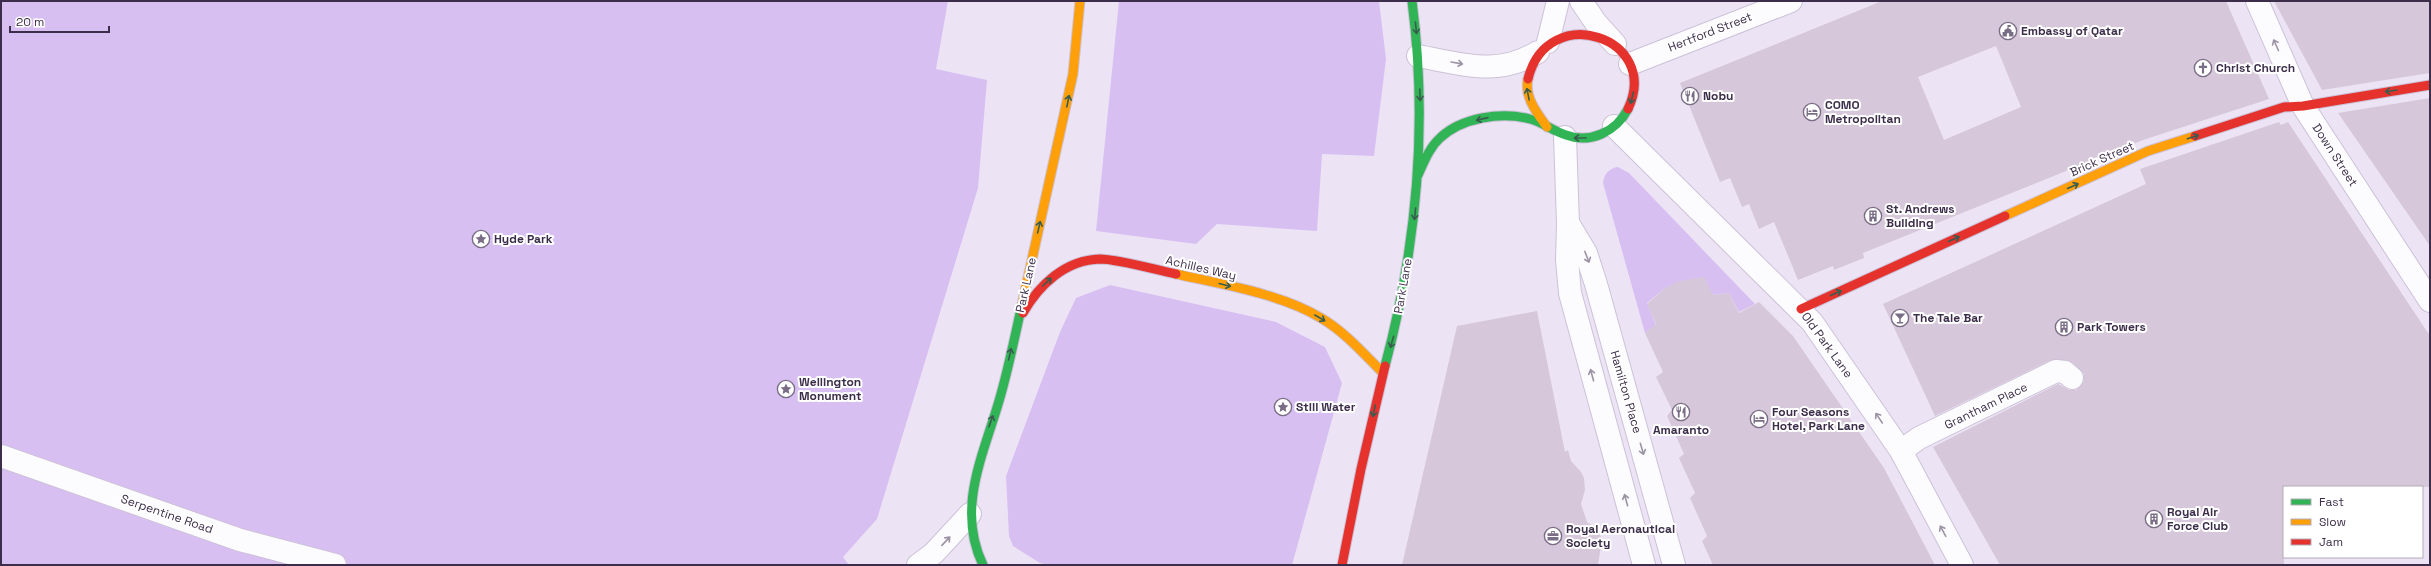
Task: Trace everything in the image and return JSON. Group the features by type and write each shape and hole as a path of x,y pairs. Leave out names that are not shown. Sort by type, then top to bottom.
{"main road":[{"name":"Park Lane","path":"983,565 977,553 970,514 973,485 983,444 1001,392 1067,103 1080,1"},
{"name":"Park Lane","path":"1342,565 1348,528 1383,373 1394,334 1404,284 1418,175 1420,110 1418,56 1412,1"},
{"path":"1418,175 1428,154 1440,137 1469,123 1505,116 1531,119 1556,132 1591,137 1603,134 1614,126 1622,119 1632,98 1634,86 1630,64 1615,44 1603,36 1575,31 1561,35 1543,47 1529,68 1526,86 1530,105 1556,132"},
{"name":"Brick Street","path":"1801,309 2148,151 2284,107 2303,106 2430,85"},
{"name":"Achilles Way","path":"1017,324 1034,294 1060,271 1081,262 1101,259 1177,274 1285,301 1321,318 1332,326 1383,373"},
{"path":"1334,565 1348,528"}],"street":[{"path":"1418,56 1495,67 1511,65 1543,47 1558,1"},
{"path":"1581,1 1596,23 1615,44"},
{"name":"Hertford Street","path":"1630,64 1791,1"},
{"name":"Down Street","path":"2256,1 2303,106 2430,301"},
{"name":"Old Park Lane","path":"1614,126 1801,309 1819,331 1900,451 1962,565"},
{"name":"Hamilton Place","path":"1556,132 1568,222 1567,260 1570,294 1644,565"},
{"name":"Hamilton Place","path":"1568,222 1586,253 1596,284 1674,565"},
{"name":"Grantham Place","path":"1900,451 1920,438 2056,372 2064,372 2072,378"},
{"name":"Serpentine Road","path":"1,456 240,540 335,565"},
{"path":"918,565 934,553 970,514"}],"shaded area":[{"name":"Hyde Park","path":"1,1 948,1 936,69 987,80 978,188 877,519 843,557 849,565 1,565"},
{"path":"1119,1 1379,1 1386,59 1374,156 1322,154 1317,231 1217,224 1196,244 1096,231"},
{"path":"1618,167 1629,173 1755,304 1739,312 1729,293 1713,295 1665,288 1647,303 1656,325 1645,333 1603,183 1604,177 1608,172"},
{"path":"1110,285 1276,322 1325,347 1342,383 1292,565 1049,565 1040,563 1013,546 1009,536 1006,476 1060,332 1076,298"}],"building":[{"path":"1882,1 2226,1 2269,99 2143,140 1863,253 1864,258 1834,270 1833,266 1798,280 1774,222 1759,229 1749,204 1742,207 1730,178 1720,182 1680,83","holes":["1996,46 2021,107 1944,140 1918,77"]},
{"path":"2274,1 2430,1 2430,73 2322,90"},
{"path":"2430,98 2430,246 2338,113"},
{"path":"2279,122 2281,125 2288,122 2430,336 2430,487 2283,486 2284,565 2000,565 1933,447 2058,384 2069,390 2076,390 2084,381 2084,374 2073,363 2067,360 2051,360 1935,416 1883,304 2146,184 2140,169"},
{"name":"Four Seasons Hotel, Park Lane","path":"1704,277 1713,295 1729,293 1739,313 1759,302 1793,336 1884,468 1935,565 1713,565 1702,541 1707,536 1690,498 1695,493 1679,458 1684,454 1667,416 1672,410 1656,377 1663,372 1645,333 1656,324 1647,304 1665,288 1679,281"},
{"path":"1537,311 1565,452 1568,450 1571,461 1581,472 1584,478 1585,490 1581,504 1587,522 1597,529 1602,539 1598,565 1402,565 1457,326"}],"traffic: fast":[{"path":"1385,366 1405,276 1412,230 1416,185 1419,139 1419,93 1417,47 1412,1"},
{"path":"1418,175 1427,155 1436,142 1449,131 1470,121 1494,116 1519,117 1534,120 1566,135 1584,138 1593,137 1609,130 1617,124 1628,109"},
{"path":"983,565 975,544 972,523 972,503 980,462 1002,390 1021,309"}],"traffic: slow":[{"path":"1021,309 1073,74 1080,1"},
{"path":"1528,79 1527,86 1532,104 1547,127"},
{"path":"2005,216 2148,151 2195,136"},
{"path":"1176,274 1270,296 1305,310 1321,318 1338,330 1383,373"}],"traffic: jam":[{"path":"1528,79 1539,55 1556,40 1577,35 1598,37 1616,47 1629,63 1634,84 1628,109"},
{"path":"2195,136 2284,107 2303,106 2430,85"},
{"path":"1801,309 2005,216"},
{"path":"1023,313 1037,293 1054,276 1064,269 1087,260 1108,259 1176,274"},
{"path":"1342,565 1361,469 1385,366"}],"place":[{"name":"Embassy of Qatar","path":"2008,31"},
{"name":"Christ Church","path":"2203,68"},
{"name":"Nobu","path":"1690,96"},
{"name":"COMO Metropolitan","path":"1812,112"},
{"name":"St. Andrews Building","path":"1873,216"},
{"name":"Hyde Park","path":"481,239"},
{"name":"The Tale Bar","path":"1900,318"},
{"name":"Park Towers","path":"2064,327"},
{"name":"Wellington Monument","path":"786,389"},
{"name":"Still Water","path":"1283,407"},
{"name":"Amaranto","path":"1681,412"},
{"name":"Four Seasons Hotel, Park Lane","path":"1759,419"},
{"name":"Royal Air Force Club","path":"2154,519"},
{"name":"Royal Aeronautical Society","path":"1553,536"}]}
